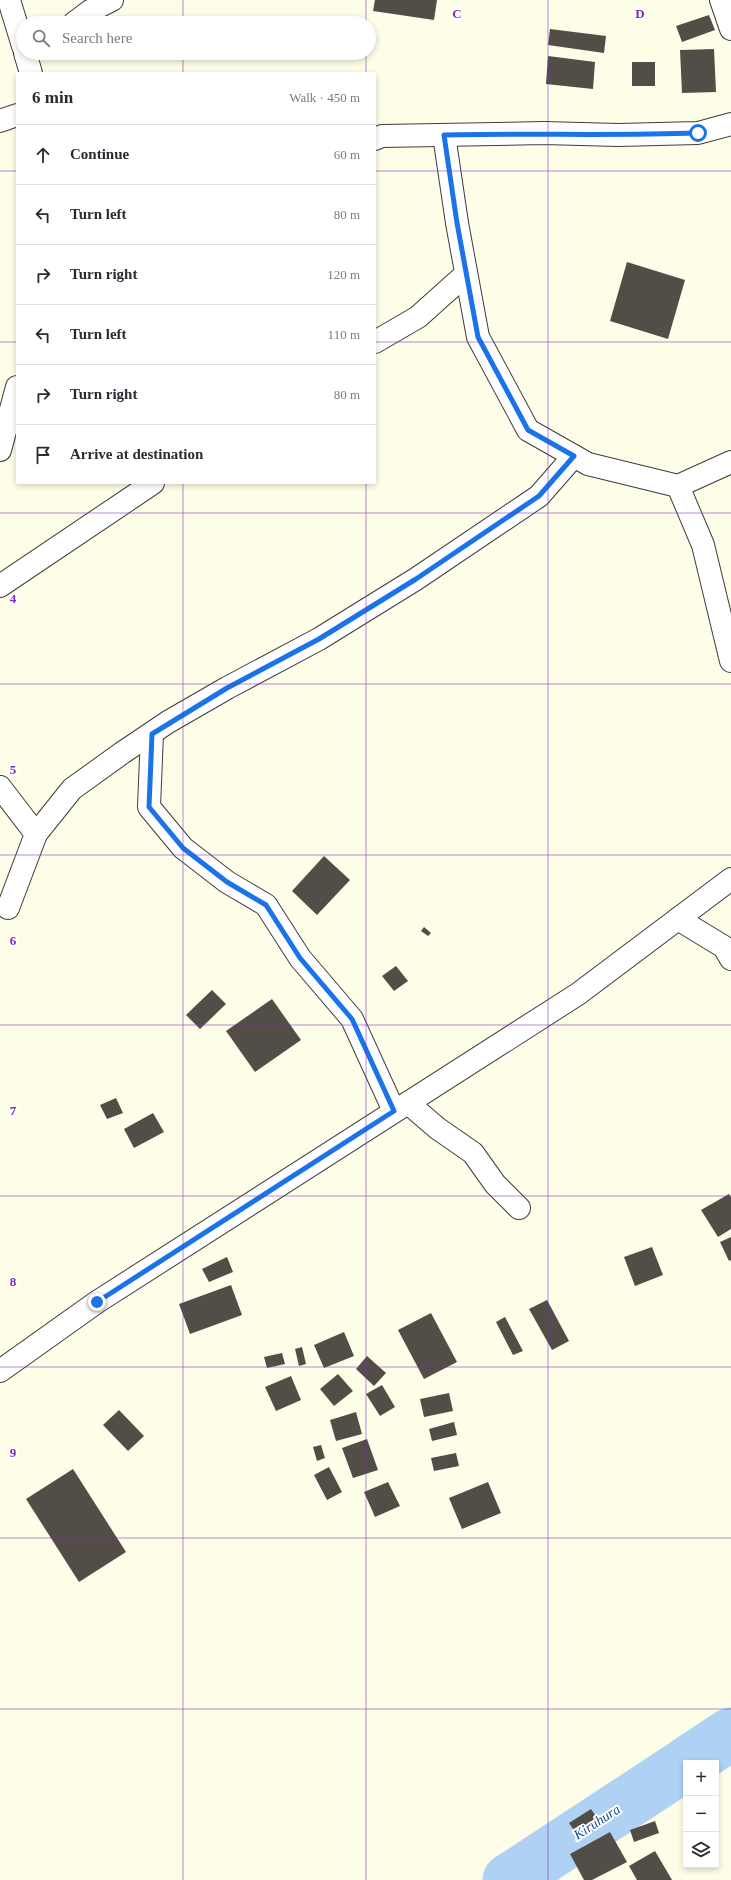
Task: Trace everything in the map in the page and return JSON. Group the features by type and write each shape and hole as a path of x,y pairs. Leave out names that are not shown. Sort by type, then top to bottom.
{"street":[{"path":"9,0 16,22"},
{"path":"86,16 112,0"},
{"path":"721,0 731,29"},
{"path":"0,121 16,115"},
{"path":"376,138 382,136 544,133 618,135 691,133 731,124"},
{"path":"444,135 457,223 478,337 528,430 588,464 678,486 731,462"},
{"path":"376,341 418,318 466,274"},
{"path":"0,450 16,391"},
{"path":"8,908 36,834 72,789 152,734 227,688 319,639 416,579 539,496 574,456"},
{"path":"0,586 152,484"},
{"path":"678,486 703,546 731,661"},
{"path":"152,734 149,807 183,848 227,882 266,905 300,958 352,1019 401,1107 437,1128 474,1153 495,1184 519,1208"},
{"path":"0,787 36,834"},
{"path":"0,1371 97,1302 578,994 731,879"},
{"path":"678,920 724,947 731,959"}],"building":[{"path":"375,0 437,0 434,20 373,11"},
{"path":"709,15 715,30 682,42 676,26"},
{"path":"550,29 606,36 604,53 548,45"},
{"path":"714,49 716,92 682,93 680,50"},
{"path":"548,56 595,62 593,89 546,84"},
{"path":"632,62 655,62 655,86 632,86"},
{"path":"627,262 685,280 668,339 610,321"},
{"path":"324,856 350,880 317,915 292,891"},
{"path":"424,927 431,933 428,936 421,931"},
{"path":"396,966 408,981 394,991 382,976"},
{"path":"212,990 226,1004 200,1029 186,1015"},
{"path":"272,999 301,1040 255,1072 226,1031"},
{"path":"116,1098 123,1113 107,1119 100,1105"},
{"path":"153,1113 164,1132 134,1148 124,1129"},
{"path":"729,1194 731,1197 731,1229 718,1237 701,1210"},
{"path":"731,1237 731,1260 729,1261 720,1242"},
{"path":"652,1247 663,1275 635,1286 624,1257"},
{"path":"227,1257 233,1272 209,1282 202,1269"},
{"path":"231,1285 242,1315 190,1334 179,1304"},
{"path":"547,1300 569,1341 552,1350 529,1309"},
{"path":"431,1313 457,1362 424,1379 398,1330"},
{"path":"505,1317 523,1351 513,1355 496,1322"},
{"path":"344,1332 354,1356 324,1368 314,1345"},
{"path":"302,1347 306,1364 299,1366 295,1349"},
{"path":"282,1353 285,1364 267,1368 264,1357"},
{"path":"367,1356 386,1373 374,1386 356,1369"},
{"path":"338,1374 353,1391 334,1406 320,1389"},
{"path":"291,1376 301,1400 276,1411 265,1387"},
{"path":"382,1385 395,1407 380,1416 366,1394"},
{"path":"449,1393 453,1411 424,1417 420,1399"},
{"path":"119,1410 144,1436 128,1451 103,1425"},
{"path":"356,1412 362,1434 336,1441 330,1420"},
{"path":"454,1422 457,1435 432,1441 429,1429"},
{"path":"367,1439 378,1470 353,1478 342,1448"},
{"path":"321,1445 325,1458 317,1461 313,1447"},
{"path":"456,1453 459,1466 434,1471 431,1458"},
{"path":"329,1467 342,1492 327,1500 314,1475"},
{"path":"73,1469 126,1552 79,1582 26,1499"},
{"path":"388,1482 400,1506 375,1517 364,1492"},
{"path":"488,1482 501,1513 462,1529 449,1498"},
{"path":"591,1809 602,1825 580,1839 569,1823"},
{"path":"655,1821 659,1833 634,1842 630,1830"},
{"path":"610,1832 627,1862 592,1880 584,1880 570,1854"},
{"path":"655,1851 672,1880 637,1880 629,1866"}],"waterway":[{"name":"Kiruhura","path":"692,1760 731,1734"},
{"name":"Kiruhura","path":"509,1880 683,1766"}],"route":[{"path":"97,1302 394,1111 352,1019 300,958 266,905 227,882 183,848 149,807 152,734 168,722 227,688 319,639 416,579 539,496 574,456 528,430 478,337 457,223 444,135 544,133 618,135 698,133"}]}
